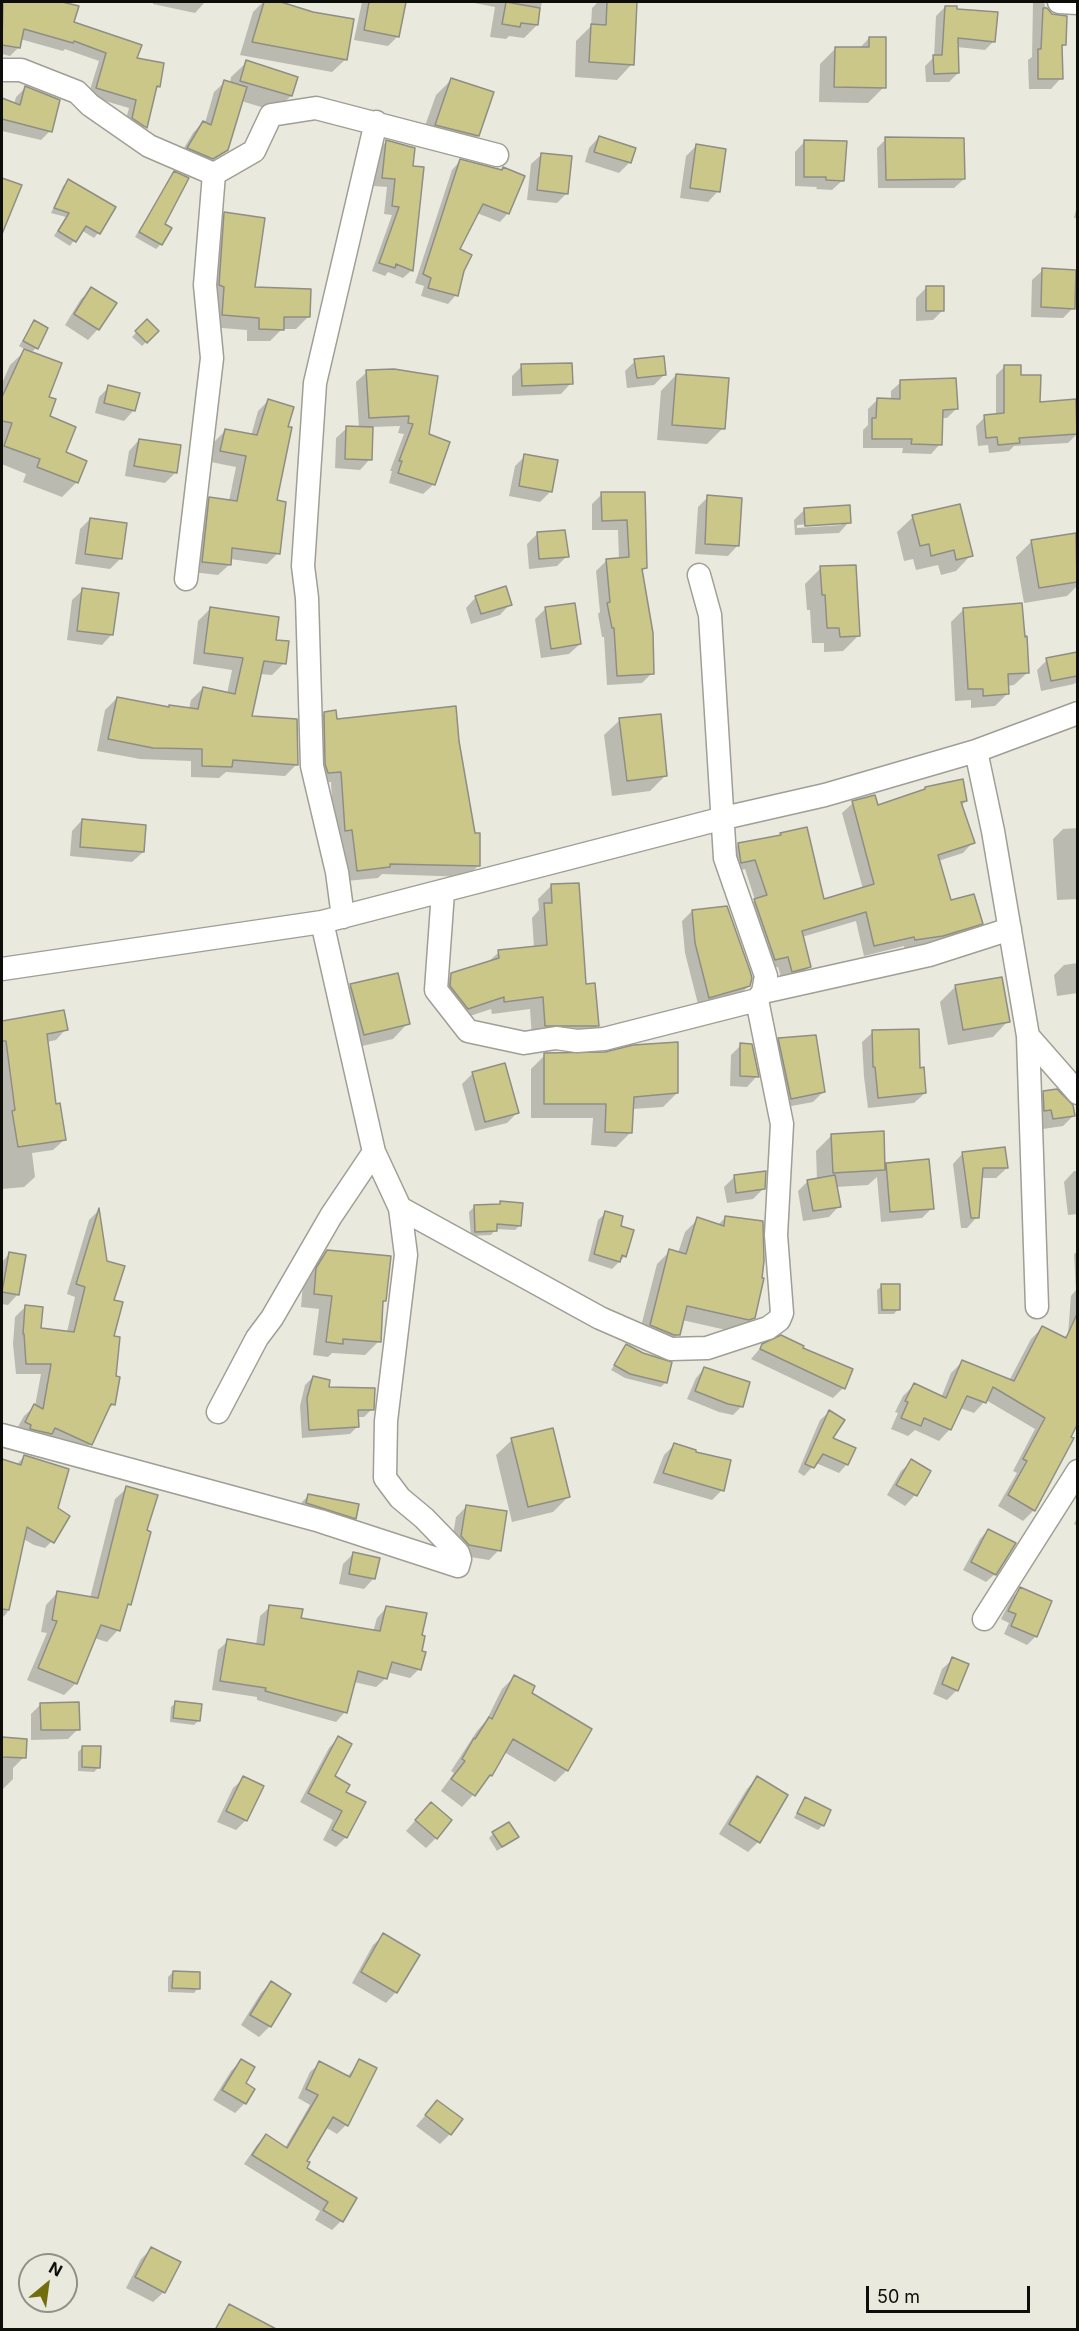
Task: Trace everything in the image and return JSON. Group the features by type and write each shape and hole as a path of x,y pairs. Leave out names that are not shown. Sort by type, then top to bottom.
{"street":[{"path":"1059,2 1077,3"},
{"path":"2,70 21,70 77,92 90,105 149,146 213,174"},
{"path":"213,174 254,151 271,115 316,108 497,155"},
{"path":"2,1435 320,1521 458,1566 460,1559 458,1553 424,1518 400,1498 385,1478 386,1420 406,1255 400,1208 374,1152 333,920 337,872 312,766 307,598 303,566 315,383 376,122"},
{"path":"186,579 212,358 205,285 213,174"},
{"path":"400,1208 600,1318 671,1349 707,1348 768,1328 779,1320 782,1313 776,1235 782,1124 760,996 766,976 725,858 710,615 699,575"},
{"path":"2,969 333,920 724,818 825,795 976,751 1077,713"},
{"path":"976,751 1028,1036 1036,1307"},
{"path":"442,892 436,990 468,1031 525,1043 556,1038 577,1041 604,1039 760,996 929,955 1010,929"},
{"path":"1028,1036 1077,1093"},
{"path":"219,1412 257,1338 272,1318 331,1216 374,1152"},
{"path":"984,1619 1077,1471"}],"building":[{"path":"3,2 62,2 79,6 74,22 142,45 137,58 164,63 160,87 157,86 147,128 132,118 136,100 96,88 106,53 74,41 73,43 24,29 20,48 2,45"},
{"path":"264,2 281,2 313,12 354,19 347,60 252,42"},
{"path":"369,2 406,2 399,37 364,30"},
{"path":"506,2 540,8 538,25 521,23 520,27 502,24"},
{"path":"607,2 637,2 634,65 589,62 591,24 606,25"},
{"path":"945,6 998,12 995,42 958,38 959,73 934,74 933,55 942,55"},
{"path":"1043,8 1047,8 1052,14 1067,16 1066,45 1062,45 1063,79 1038,79 1038,49 1041,49"},
{"path":"869,37 886,37 886,88 834,87 835,47 869,47"},
{"path":"246,60 298,77 292,96 240,81"},
{"path":"451,78 494,92 479,136 435,125"},
{"path":"224,80 247,87 228,150 213,159 187,148 203,121 211,125"},
{"path":"25,86 60,100 52,132 2,119 2,98 20,105"},
{"path":"599,136 636,148 631,163 594,152"},
{"path":"885,137 964,138 965,179 886,180"},
{"path":"386,140 415,148 413,166 424,167 413,271 396,264 395,268 379,263 399,207 392,206 395,179 382,178"},
{"path":"804,140 847,141 844,181 826,180 826,177 804,177"},
{"path":"696,144 726,149 720,192 690,188"},
{"path":"541,153 572,156 568,194 537,190"},
{"path":"460,159 502,170 503,167 525,176 509,214 483,204 460,249 472,255 464,271 458,296 428,288 431,278 423,274"},
{"path":"174,171 189,178 165,224 172,228 162,245 139,232"},
{"path":"2,178 22,185 2,234"},
{"path":"68,179 116,207 100,234 86,226 76,242 58,231 69,213 54,208"},
{"path":"224,212 265,218 255,287 311,289 310,317 284,317 284,330 259,329 259,318 222,315 224,287 219,285"},
{"path":"1042,268 1076,270 1075,309 1041,307"},
{"path":"926,286 944,286 944,311 926,311"},
{"path":"91,287 117,303 99,330 74,314"},
{"path":"147,319 159,331 147,343 135,331"},
{"path":"34,320 48,328 38,349 23,341"},
{"path":"24,349 62,363 49,397 56,399 50,416 76,427 66,452 87,461 78,483 37,467 40,459 4,446 12,423 2,421 2,397"},
{"path":"664,356 666,375 637,378 634,359"},
{"path":"572,363 573,384 522,386 521,364"},
{"path":"1004,365 1021,365 1021,375 1041,375 1040,402 1076,399 1077,434 1019,438 1020,443 998,445 997,437 986,438 984,415 1004,413"},
{"path":"394,369 438,376 429,434 450,442 435,485 398,473 402,461 399,461 413,424 408,423 409,416 369,418 366,370"},
{"path":"676,374 729,378 725,429 672,425"},
{"path":"956,378 958,409 943,410 942,445 911,444 912,439 872,439 872,418 876,418 877,398 900,399 900,380"},
{"path":"108,385 140,393 135,411 104,403"},
{"path":"268,399 294,407 288,427 292,427 277,500 286,502 280,554 232,548 231,565 202,562 209,497 237,501 246,456 220,451 225,429 257,435"},
{"path":"346,426 373,427 372,460 345,459"},
{"path":"139,439 181,445 177,473 134,466"},
{"path":"524,454 558,460 552,492 519,486"},
{"path":"601,492 645,492 647,568 642,569 653,633 654,674 617,676 614,628 612,628 607,603 610,602 606,559 629,557 627,520 602,521"},
{"path":"707,495 742,498 739,546 705,544"},
{"path":"960,504 973,556 956,560 954,550 931,556 929,544 920,546 912,515"},
{"path":"850,505 851,523 805,526 804,508"},
{"path":"90,518 127,523 122,559 85,554"},
{"path":"565,530 569,557 539,559 537,532"},
{"path":"1076,533 1077,582 1039,588 1031,540"},
{"path":"856,565 860,636 840,637 839,628 827,628 820,566"},
{"path":"506,586 512,605 481,614 475,596"},
{"path":"82,588 119,593 113,635 77,631"},
{"path":"575,603 581,644 551,649 545,607"},
{"path":"1022,603 1029,673 1008,674 1009,694 983,696 983,689 968,689 963,608"},
{"path":"210,607 279,617 276,640 289,641 286,664 264,661 252,716 297,719 298,765 233,760 232,767 202,766 202,749 153,748 108,739 117,697 169,707 169,705 198,709 203,687 235,694 243,658 204,653"},
{"path":"1077,652 1077,676 1051,681 1046,658"},
{"path":"456,706 459,741 475,833 480,833 480,866 390,864 390,867 357,871 352,830 345,831 341,772 328,773 325,764 324,712 336,710 337,719"},
{"path":"661,714 667,776 627,781 619,718"},
{"path":"963,779 967,801 961,802 975,843 938,855 951,900 974,894 983,924 943,936 915,940 914,937 874,946 866,912 802,931 811,967 792,972 788,957 775,960 754,899 767,895 755,860 741,863 738,843 781,835 780,833 807,827 824,899 874,884 852,801 875,795 878,805 925,789 925,787"},
{"path":"82,819 146,825 144,852 80,847"},
{"path":"579,883 586,984 595,983 599,1026 545,1026 543,997 504,1002 504,997 468,1009 450,986 451,973 499,958 498,950 547,945 544,903 552,903 551,884"},
{"path":"727,906 752,978 750,986 709,998 695,943 692,910"},
{"path":"398,973 410,1024 364,1035 350,984"},
{"path":"1002,977 1010,1022 963,1030 955,985"},
{"path":"64,1010 68,1030 47,1034 56,1104 60,1103 66,1140 18,1147 12,1111 15,1110 6,1041 2,1041 2,1021"},
{"path":"919,1029 920,1068 924,1067 926,1093 878,1098 875,1067 873,1067 872,1030"},
{"path":"816,1035 825,1092 791,1099 778,1038"},
{"path":"678,1042 678,1093 634,1097 632,1133 605,1132 606,1104 544,1104 544,1053 605,1052 633,1045"},
{"path":"740,1043 752,1044 759,1077 740,1076"},
{"path":"505,1063 519,1113 485,1122 472,1072"},
{"path":"1057,1089 1073,1105 1075,1116 1053,1119 1051,1110 1044,1111 1043,1091"},
{"path":"884,1131 885,1170 833,1173 831,1134"},
{"path":"1005,1147 1008,1168 983,1168 979,1218 971,1218 962,1152"},
{"path":"929,1159 934,1209 890,1212 886,1163"},
{"path":"766,1171 765,1189 736,1193 734,1175"},
{"path":"835,1175 841,1207 813,1211 807,1180"},
{"path":"500,1201 523,1203 521,1226 497,1224 497,1231 475,1232 474,1205 500,1204"},
{"path":"99,1208 107,1261 125,1266 114,1300 123,1302 114,1336 120,1337 116,1376 120,1377 115,1405 111,1404 92,1445 55,1428 52,1434 30,1429 31,1425 25,1422 34,1404 43,1409 51,1364 26,1364 23,1334 25,1305 43,1307 41,1328 74,1332 85,1287 76,1284"},
{"path":"605,1211 623,1216 621,1226 634,1230 626,1257 622,1255 620,1262 594,1254"},
{"path":"725,1216 763,1221 762,1278 764,1278 755,1318 749,1320 687,1306 680,1335 674,1335 650,1325 669,1249 686,1254 697,1217 724,1226"},
{"path":"327,1250 391,1256 386,1301 383,1301 381,1342 343,1339 343,1344 326,1342 332,1296 314,1294 316,1268"},
{"path":"9,1252 26,1255 19,1295 2,1292"},
{"path":"881,1284 900,1284 900,1310 882,1310"},
{"path":"1077,1314 1077,1425 1071,1437 1074,1438 1035,1511 1008,1495 1027,1461 1023,1459 1045,1418 993,1387 986,1403 967,1396 951,1430 924,1418 921,1426 901,1418 908,1402 905,1401 914,1383 946,1398 962,1360 1014,1381 1042,1326 1066,1338"},
{"path":"781,1335 804,1346 803,1348 853,1369 845,1389 760,1349 762,1344"},
{"path":"626,1344 643,1353 672,1362 667,1383 630,1374 614,1365"},
{"path":"704,1367 750,1382 743,1407 728,1404 695,1391"},
{"path":"313,1376 330,1380 329,1387 375,1388 374,1410 358,1410 359,1427 309,1430 307,1398"},
{"path":"829,1410 845,1420 833,1438 856,1448 848,1465 823,1454 814,1468 805,1464"},
{"path":"553,1428 570,1497 528,1507 511,1438"},
{"path":"674,1443 696,1450 696,1452 731,1460 724,1491 663,1473"},
{"path":"24,1455 69,1469 58,1508 70,1516 54,1543 27,1527 9,1610 2,1609 2,1459 21,1465"},
{"path":"911,1459 931,1471 917,1496 896,1485"},
{"path":"126,1486 158,1495 147,1530 151,1532 131,1605 128,1604 120,1631 101,1625 77,1684 38,1668 57,1621 52,1620 57,1591 98,1598"},
{"path":"308,1494 359,1504 356,1519 306,1503"},
{"path":"466,1505 507,1511 501,1551 469,1545 461,1536"},
{"path":"988,1529 1016,1543 996,1575 971,1562"},
{"path":"353,1552 380,1558 375,1579 349,1574"},
{"path":"1020,1587 1052,1601 1037,1637 1011,1626 1016,1614 1008,1611"},
{"path":"269,1605 303,1609 301,1618 380,1631 386,1606 427,1613 422,1635 425,1636 422,1651 426,1652 421,1670 392,1662 387,1679 358,1671 347,1713 265,1691 266,1688 220,1681 227,1639 264,1645"},
{"path":"952,1657 969,1664 958,1691 942,1684"},
{"path":"514,1675 535,1686 532,1693 592,1729 568,1771 513,1739 492,1776 490,1775 475,1796 451,1779 465,1761 462,1759 474,1738 489,1717 492,1719"},
{"path":"175,1701 202,1704 200,1721 173,1718"},
{"path":"79,1702 80,1730 41,1730 40,1703"},
{"path":"338,1736 352,1744 335,1776 350,1785 346,1792 366,1802 347,1838 332,1830 342,1811 308,1793"},
{"path":"2,1737 27,1739 26,1758 2,1757"},
{"path":"82,1746 101,1746 100,1768 82,1767"},
{"path":"243,1776 264,1786 247,1821 226,1811"},
{"path":"757,1776 788,1795 760,1843 729,1824"},
{"path":"805,1797 831,1810 824,1826 797,1813"},
{"path":"431,1802 452,1820 437,1839 415,1820"},
{"path":"509,1822 519,1837 502,1847 492,1832"},
{"path":"383,1933 420,1955 397,1993 361,1972"},
{"path":"173,1971 200,1972 200,1989 172,1988"},
{"path":"271,1981 291,1994 271,2027 250,2015"},
{"path":"241,2059 255,2067 246,2083 255,2089 246,2104 222,2090"},
{"path":"359,2059 377,2068 348,2126 333,2117 307,2161 310,2162 307,2168 357,2198 343,2222 323,2210 328,2202 252,2155 266,2134 287,2148 318,2095 306,2089 319,2061 350,2077"},
{"path":"437,2100 463,2119 451,2135 425,2115"},
{"path":"151,2247 181,2262 165,2293 135,2277"},
{"path":"229,2304 278,2330 215,2330"}]}
